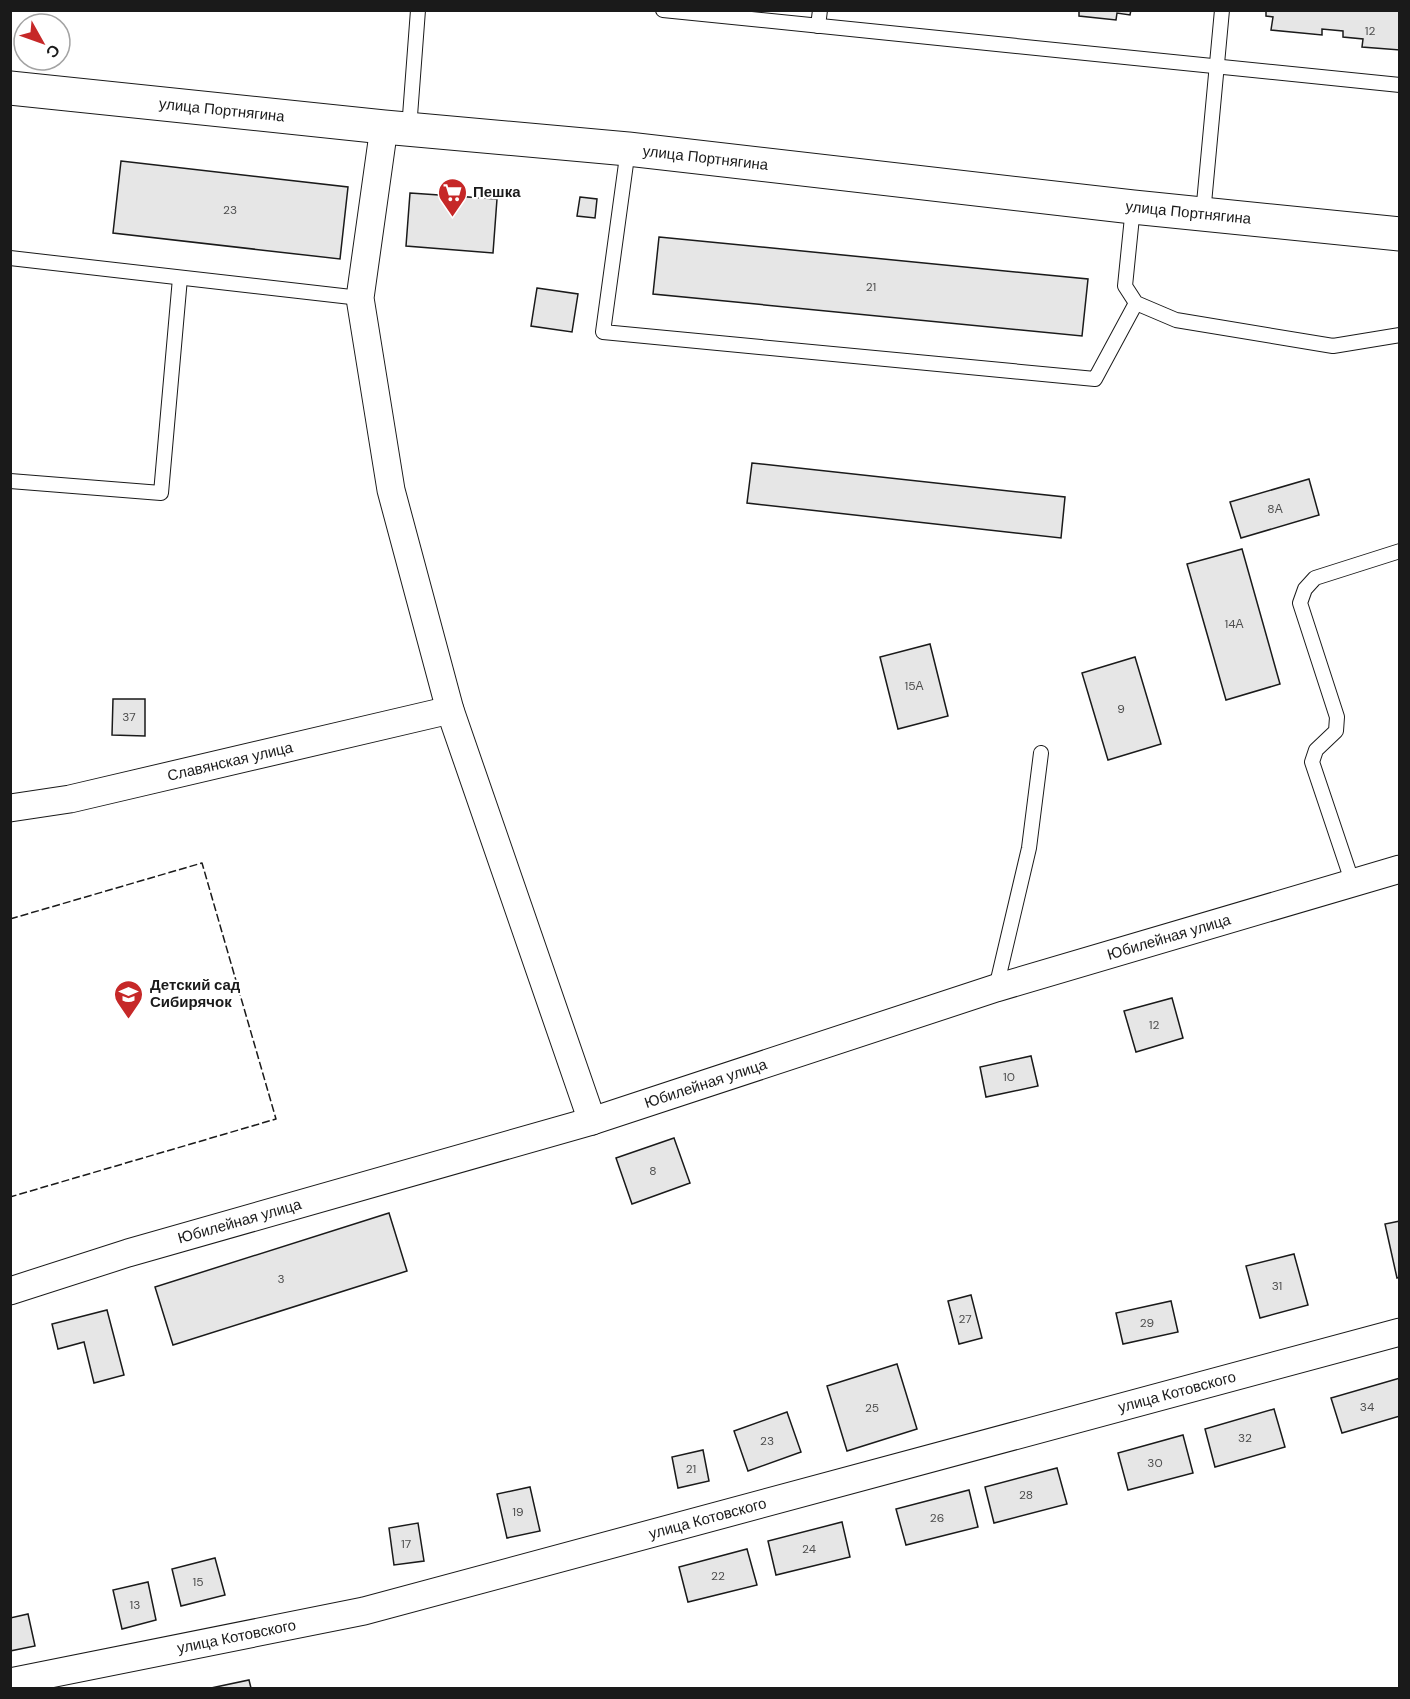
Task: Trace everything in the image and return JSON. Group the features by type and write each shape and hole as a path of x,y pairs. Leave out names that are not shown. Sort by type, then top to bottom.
{"main road":[{"name":"улица Портнягина","path":"10,88 628,149 1133,207 1400,234"}],"street":[{"path":"397,128 360,297 391,490 450,710 592,1121"},
{"name":"Славянская улица","path":"10,808 82,796 450,710"},
{"name":"Юбилейная улица","path":"10,1291 139,1250 592,1121 996,988 1400,869"},
{"name":"улица Котовского","path":"10,1682 364,1611 1400,1332"}],"lane":[{"path":"397,128 418,10"},
{"path":"663,10 1400,85"},
{"path":"818,26 820,10"},
{"path":"1203,214 1222,10"},
{"path":"628,149 603,332 1095,379 1136,303"},
{"path":"1133,207 1125,286 1136,303 1176,320 1333,346 1400,335"},
{"path":"10,258 360,297"},
{"path":"10,481 161,493 180,278"},
{"path":"1353,884 1312,762 1316,750 1336,731 1337,717 1299,603 1305,589 1315,578 1400,551"},
{"path":"996,988 1029,848 1041,753"}],"building":[{"path":"1079,10 1131,10 1130,15 1117,13 1116,20 1079,16"},
{"path":"1266,10 1400,10 1400,50 1362,47 1363,39 1343,37 1343,31 1322,29 1322,35 1271,30 1273,17 1266,16"},
{"path":"121,161 348,187 340,259 113,233"},
{"name":"Пешка","path":"410,193 497,199 493,253 406,246"},
{"path":"580,197 597,199 595,218 577,216"},
{"path":"659,237 1088,279 1082,336 653,294"},
{"path":"537,288 578,294 572,332 531,326"},
{"path":"752,463 1065,497 1061,538 747,503"},
{"path":"1309,479 1319,515 1241,538 1230,502"},
{"path":"1242,549 1280,684 1226,700 1187,564"},
{"path":"930,644 948,716 898,729 880,657"},
{"path":"1135,657 1161,744 1108,760 1082,673"},
{"path":"113,699 145,699 145,736 112,735"},
{"path":"1172,998 1183,1038 1136,1052 1124,1011"},
{"path":"1031,1056 1038,1086 986,1097 980,1067"},
{"path":"674,1138 690,1183 632,1204 616,1158"},
{"path":"389,1213 407,1271 173,1345 155,1287"},
{"path":"1400,1221 1400,1277 1397,1278 1385,1224"},
{"path":"1294,1254 1308,1305 1260,1318 1246,1266"},
{"path":"971,1295 982,1338 959,1344 948,1301"},
{"path":"1171,1301 1178,1332 1123,1344 1116,1313"},
{"path":"107,1310 124,1375 94,1383 84,1342 58,1349 52,1324"},
{"path":"897,1364 917,1429 847,1451 827,1386"},
{"path":"1400,1378 1400,1416 1342,1433 1331,1398"},
{"path":"1274,1409 1285,1447 1215,1467 1205,1429"},
{"path":"787,1412 801,1452 748,1471 734,1431"},
{"path":"1183,1435 1193,1473 1128,1490 1118,1453"},
{"path":"703,1450 709,1481 678,1488 672,1457"},
{"path":"1057,1468 1067,1504 994,1523 985,1487"},
{"path":"530,1487 540,1531 507,1538 497,1494"},
{"path":"969,1490 978,1527 906,1545 896,1509"},
{"path":"842,1522 850,1557 776,1575 768,1541"},
{"path":"418,1523 424,1561 394,1565 389,1528"},
{"path":"747,1549 757,1585 688,1602 679,1567"},
{"path":"215,1558 225,1595 181,1606 172,1569"},
{"path":"148,1582 156,1620 122,1629 113,1590"},
{"path":"28,1614 35,1646 10,1651 10,1618"},
{"path":"249,1680 251,1688 211,1688"}],"fence":[{"path":"10,919 202,863 276,1119 10,1197"}],"place":[{"name":"Пешка","path":"452,218"},
{"name":"Детский сад Сибирячок","path":"129,1020"}]}
